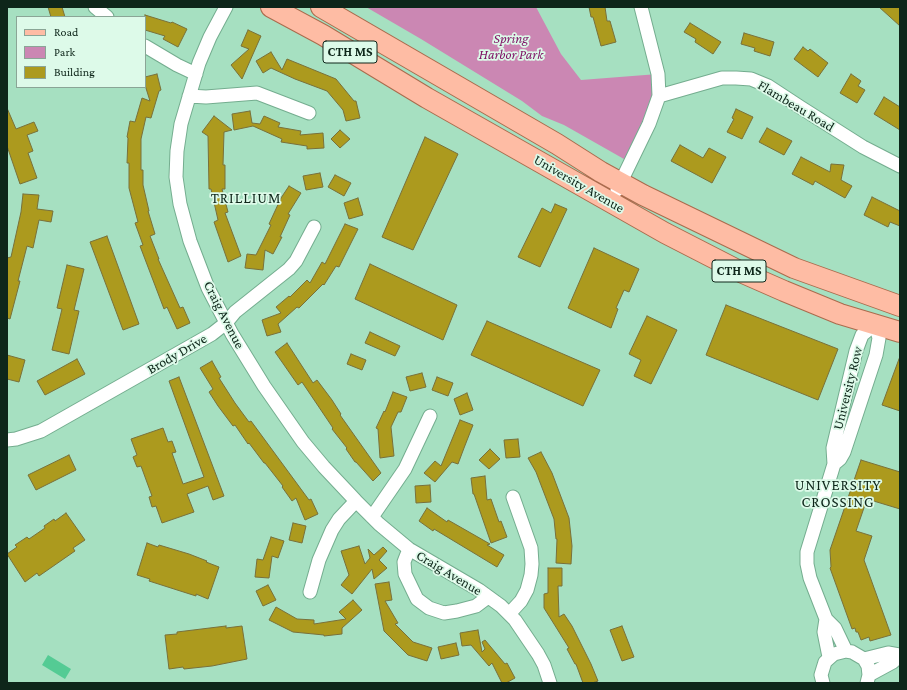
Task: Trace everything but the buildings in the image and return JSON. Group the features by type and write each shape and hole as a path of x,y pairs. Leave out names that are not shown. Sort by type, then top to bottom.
{"main road":[{"name":"University Avenue","path":"271,7 323,35 427,98 665,234 743,273 784,291 840,314 900,332"},
{"name":"University Avenue","path":"321,7 620,183 668,208 794,268 900,306"},
{"path":"487,132 494,128 503,129 545,146 576,156"},
{"path":"665,234 677,235 700,242 720,254 732,254 740,248 742,244"},
{"path":"794,268 869,313 875,324 886,318 895,316 900,317"}],"street":[{"path":"95,7 106,16"},
{"name":"Craig Avenue","path":"226,7 210,37 196,74 181,124 177,151 176,177 180,204 190,241 208,288 226,323 264,386 303,442 324,467 372,517 409,549 462,580 501,606 515,620 538,654 544,665 550,683"},
{"path":"609,202 649,124 659,96 658,74 640,7"},
{"path":"146,47 177,65 196,74"},
{"name":"Flambeau Road","path":"659,96 722,78 751,79 768,86 862,147 900,166"},
{"path":"189,96 206,97 256,93 309,113"},
{"name":"Brody Drive","path":"7,440 16,439 40,431 212,334 226,323 235,312 289,269 296,261 314,226"},
{"name":"University Row","path":"834,464 844,452 875,358 879,340 875,324 862,335 856,351 833,448 834,464 807,552 807,564 810,578 826,619 835,628 846,651"},
{"path":"372,517 405,469 430,416"},
{"path":"509,614 521,601 527,590 532,564 531,548 513,497"},
{"path":"310,592 320,560 332,530 339,519 356,501"},
{"name":"Craig Avenue","path":"409,549 404,562 405,574 417,599 429,608 444,613 457,611 476,606 488,597"},
{"name":"University Row","path":"826,619 824,632 829,657"},
{"path":"823,683 822,668 829,657 840,651 852,652 864,659 868,666 868,679"},
{"path":"864,659 888,653 900,655"},
{"path":"868,679 893,662 900,655"}],"green space":[{"name":"Spring Harbor Park","path":"366,7 536,7 561,54 581,80 658,74 659,96 631,163 564,125 542,116 522,101"}],"shaded area":[{"path":"48,655 71,669 65,679 42,665"}],"district":[{"name":"TRILLIUM","path":"246,198"},
{"name":"UNIVERSITY CROSSING","path":"838,494"}]}
